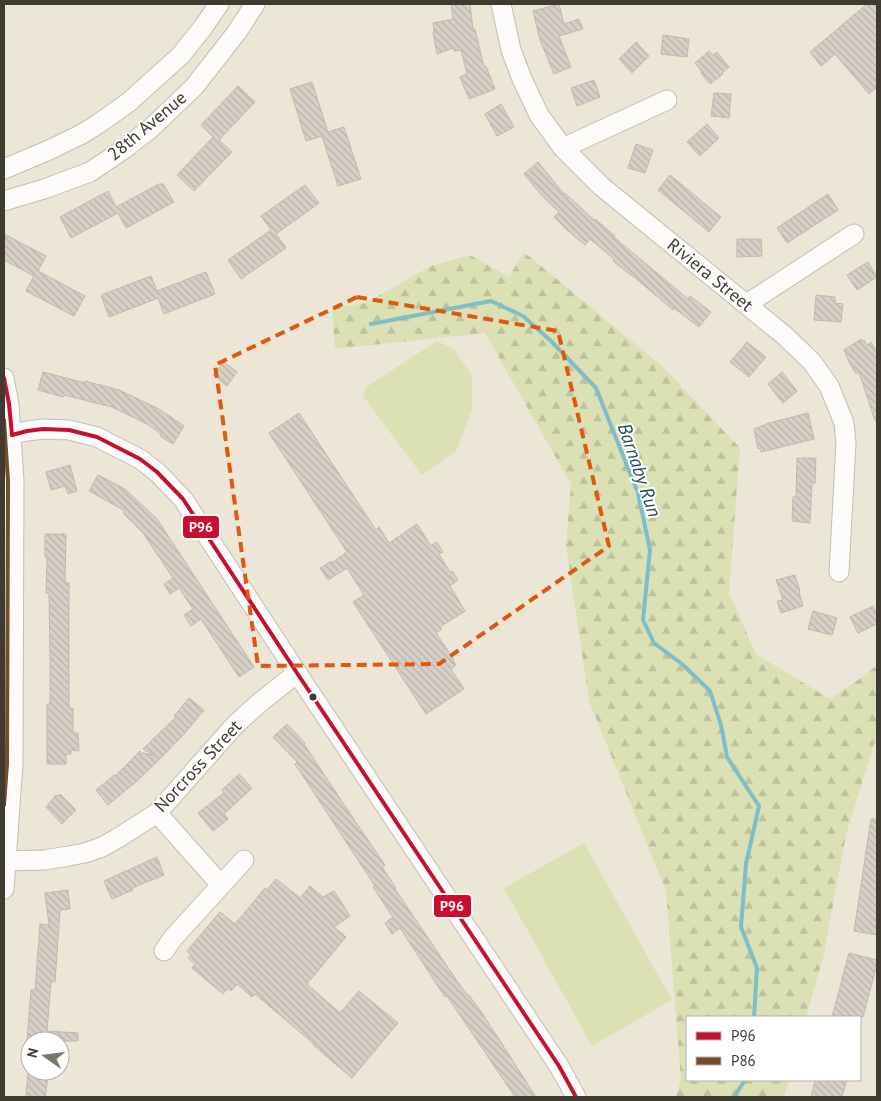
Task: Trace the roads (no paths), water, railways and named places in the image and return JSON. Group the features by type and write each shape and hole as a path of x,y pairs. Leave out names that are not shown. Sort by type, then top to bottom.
{"street":[{"name":"28th Avenue","path":"4,169 82,134 129,102 181,55 219,4"},
{"name":"28th Avenue","path":"4,201 90,172 150,129 194,87 237,32 255,4"},
{"name":"Riviera Street","path":"501,4 511,50 522,79 539,115 563,148 601,186 785,336 812,362 829,386 844,423 846,443 840,572"},
{"path":"563,148 667,100"},
{"path":"747,304 854,234"},
{"path":"4,378 9,404 8,436 14,481 8,661 13,764 4,889"},
{"path":"8,436 27,430 42,429 69,430 96,437 140,459 170,484 187,505 559,1066 576,1097"},
{"name":"Norcross Street","path":"5,861 44,860 85,853 102,847 118,838 156,813 235,724 298,674"},
{"path":"156,813 221,885"},
{"path":"164,951 172,938 244,860"}],"waterway":[{"name":"Barnaby Run","path":"371,324 491,301 523,316 551,341 596,388 638,493 650,550 643,620 654,643 682,664 710,691 721,725 727,757 759,806 746,864 741,927 757,968 754,1016"},
{"name":"Barnaby Run","path":"734,1097 744,1081"}]}
